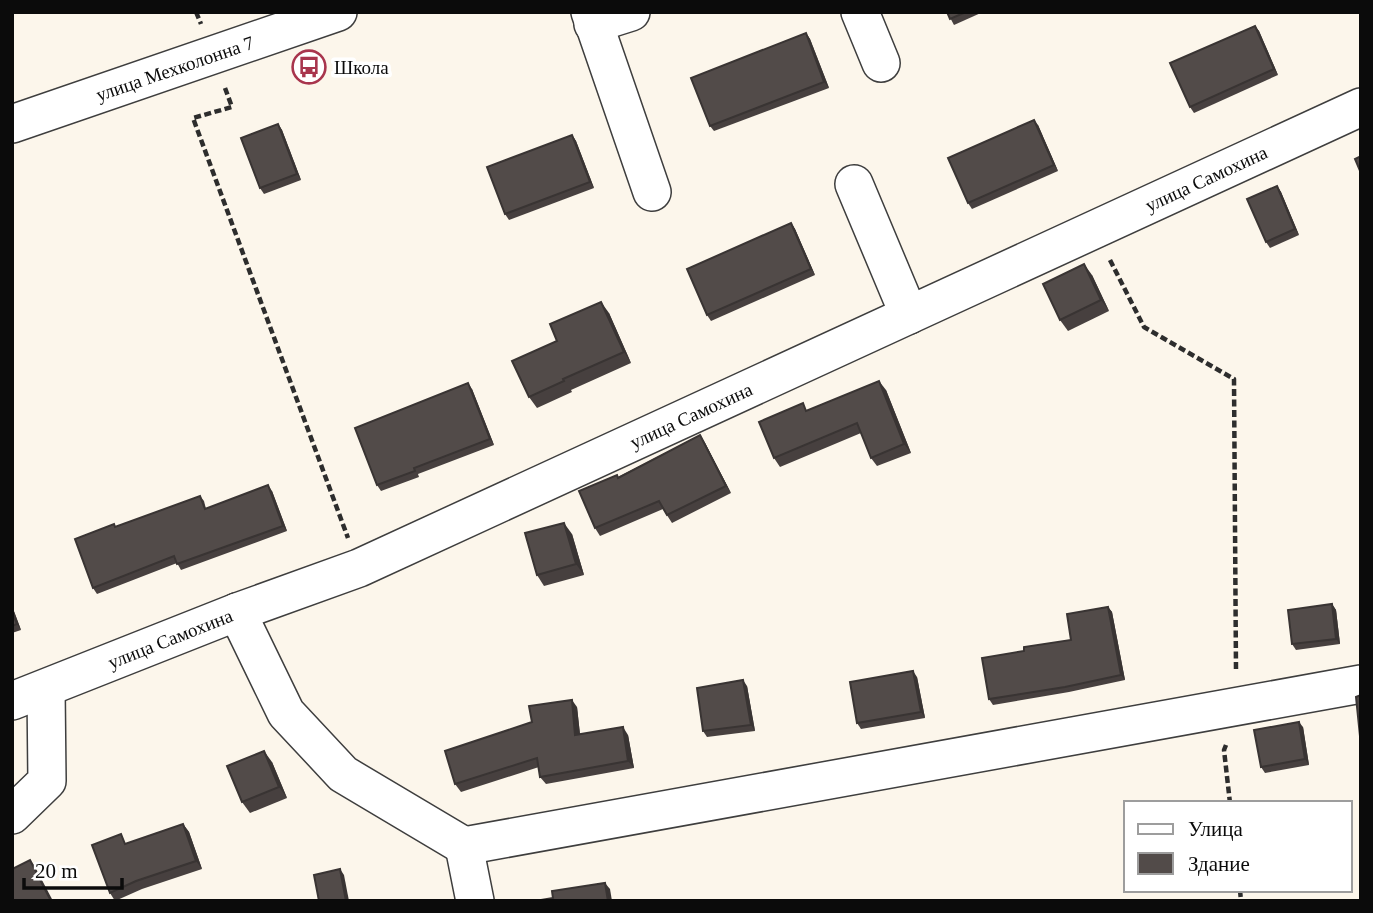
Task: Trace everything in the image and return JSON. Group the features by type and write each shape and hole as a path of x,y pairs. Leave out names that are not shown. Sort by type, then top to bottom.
{"street":[{"name":"улица Мехколонна 7","path":"12,124 338,12"},
{"path":"631,12 591,18 652,192"},
{"path":"860,12 881,63"},
{"name":"улица Самохина","path":"29,695 237,612 359,568 1361,107"},
{"path":"853,184 909,315"},
{"path":"237,612 286,713 343,774 464,846 1361,684"},
{"path":"12,815 47,780 29,695"},
{"path":"464,846 475,901"}],"path":[{"path":"196,12 201,25"},
{"path":"223,81 232,107 192,118 359,568"},
{"path":"1095,229 1144,327 1234,379 1236,707 1224,750 1230,801"}],"building":[{"path":"947,12 966,12 950,19"},
{"path":"1255,26 1274,69 1190,107 1170,63"},
{"path":"806,33 824,82 710,126 691,78"},
{"path":"1034,120 1054,165 968,203 948,158"},
{"path":"278,124 297,174 260,188 241,138"},
{"path":"572,135 590,182 505,214 487,167"},
{"path":"1361,156 1361,173 1355,159"},
{"path":"1277,186 1295,229 1266,242 1247,199"},
{"path":"791,223 811,269 707,315 687,269"},
{"path":"1084,264 1101,300 1060,320 1043,284"},
{"path":"601,302 624,352 529,397 512,361 557,341 550,324"},
{"path":"879,381 904,444 871,458 857,423 774,458 759,422 803,403 806,411"},
{"path":"468,383 490,439 377,485 355,428"},
{"path":"700,435 726,486 667,515 659,501 595,528 579,491 617,475 618,478"},
{"path":"268,485 283,526 177,564 174,556 93,588 75,539 200,496 205,509"},
{"path":"564,523 576,564 537,575 525,533"},
{"path":"1332,604 1336,639 1292,644 1288,610"},
{"path":"1108,607 1121,675 989,699 982,658 1024,651 1024,647 1071,640 1067,614"},
{"path":"12,612 17,624 12,626"},
{"path":"913,671 921,712 857,723 850,682"},
{"path":"743,680 751,725 703,731 697,688"},
{"path":"1361,695 1361,736 1360,736 1356,697"},
{"path":"572,700 575,735 623,727 628,761 540,777 537,758 455,784 445,751 532,722 529,706"},
{"path":"1299,722 1305,759 1261,767 1254,730"},
{"path":"264,751 279,787 242,802 227,766"},
{"path":"183,824 196,861 136,881 110,893 92,845 121,834 125,844"},
{"path":"30,860 51,901 12,901 12,869"},
{"path":"340,869 346,901 319,901 314,875"},
{"path":"605,883 608,901 535,901 553,898 552,891"}],"place":[{"name":"Школа","path":"309,67"}]}
